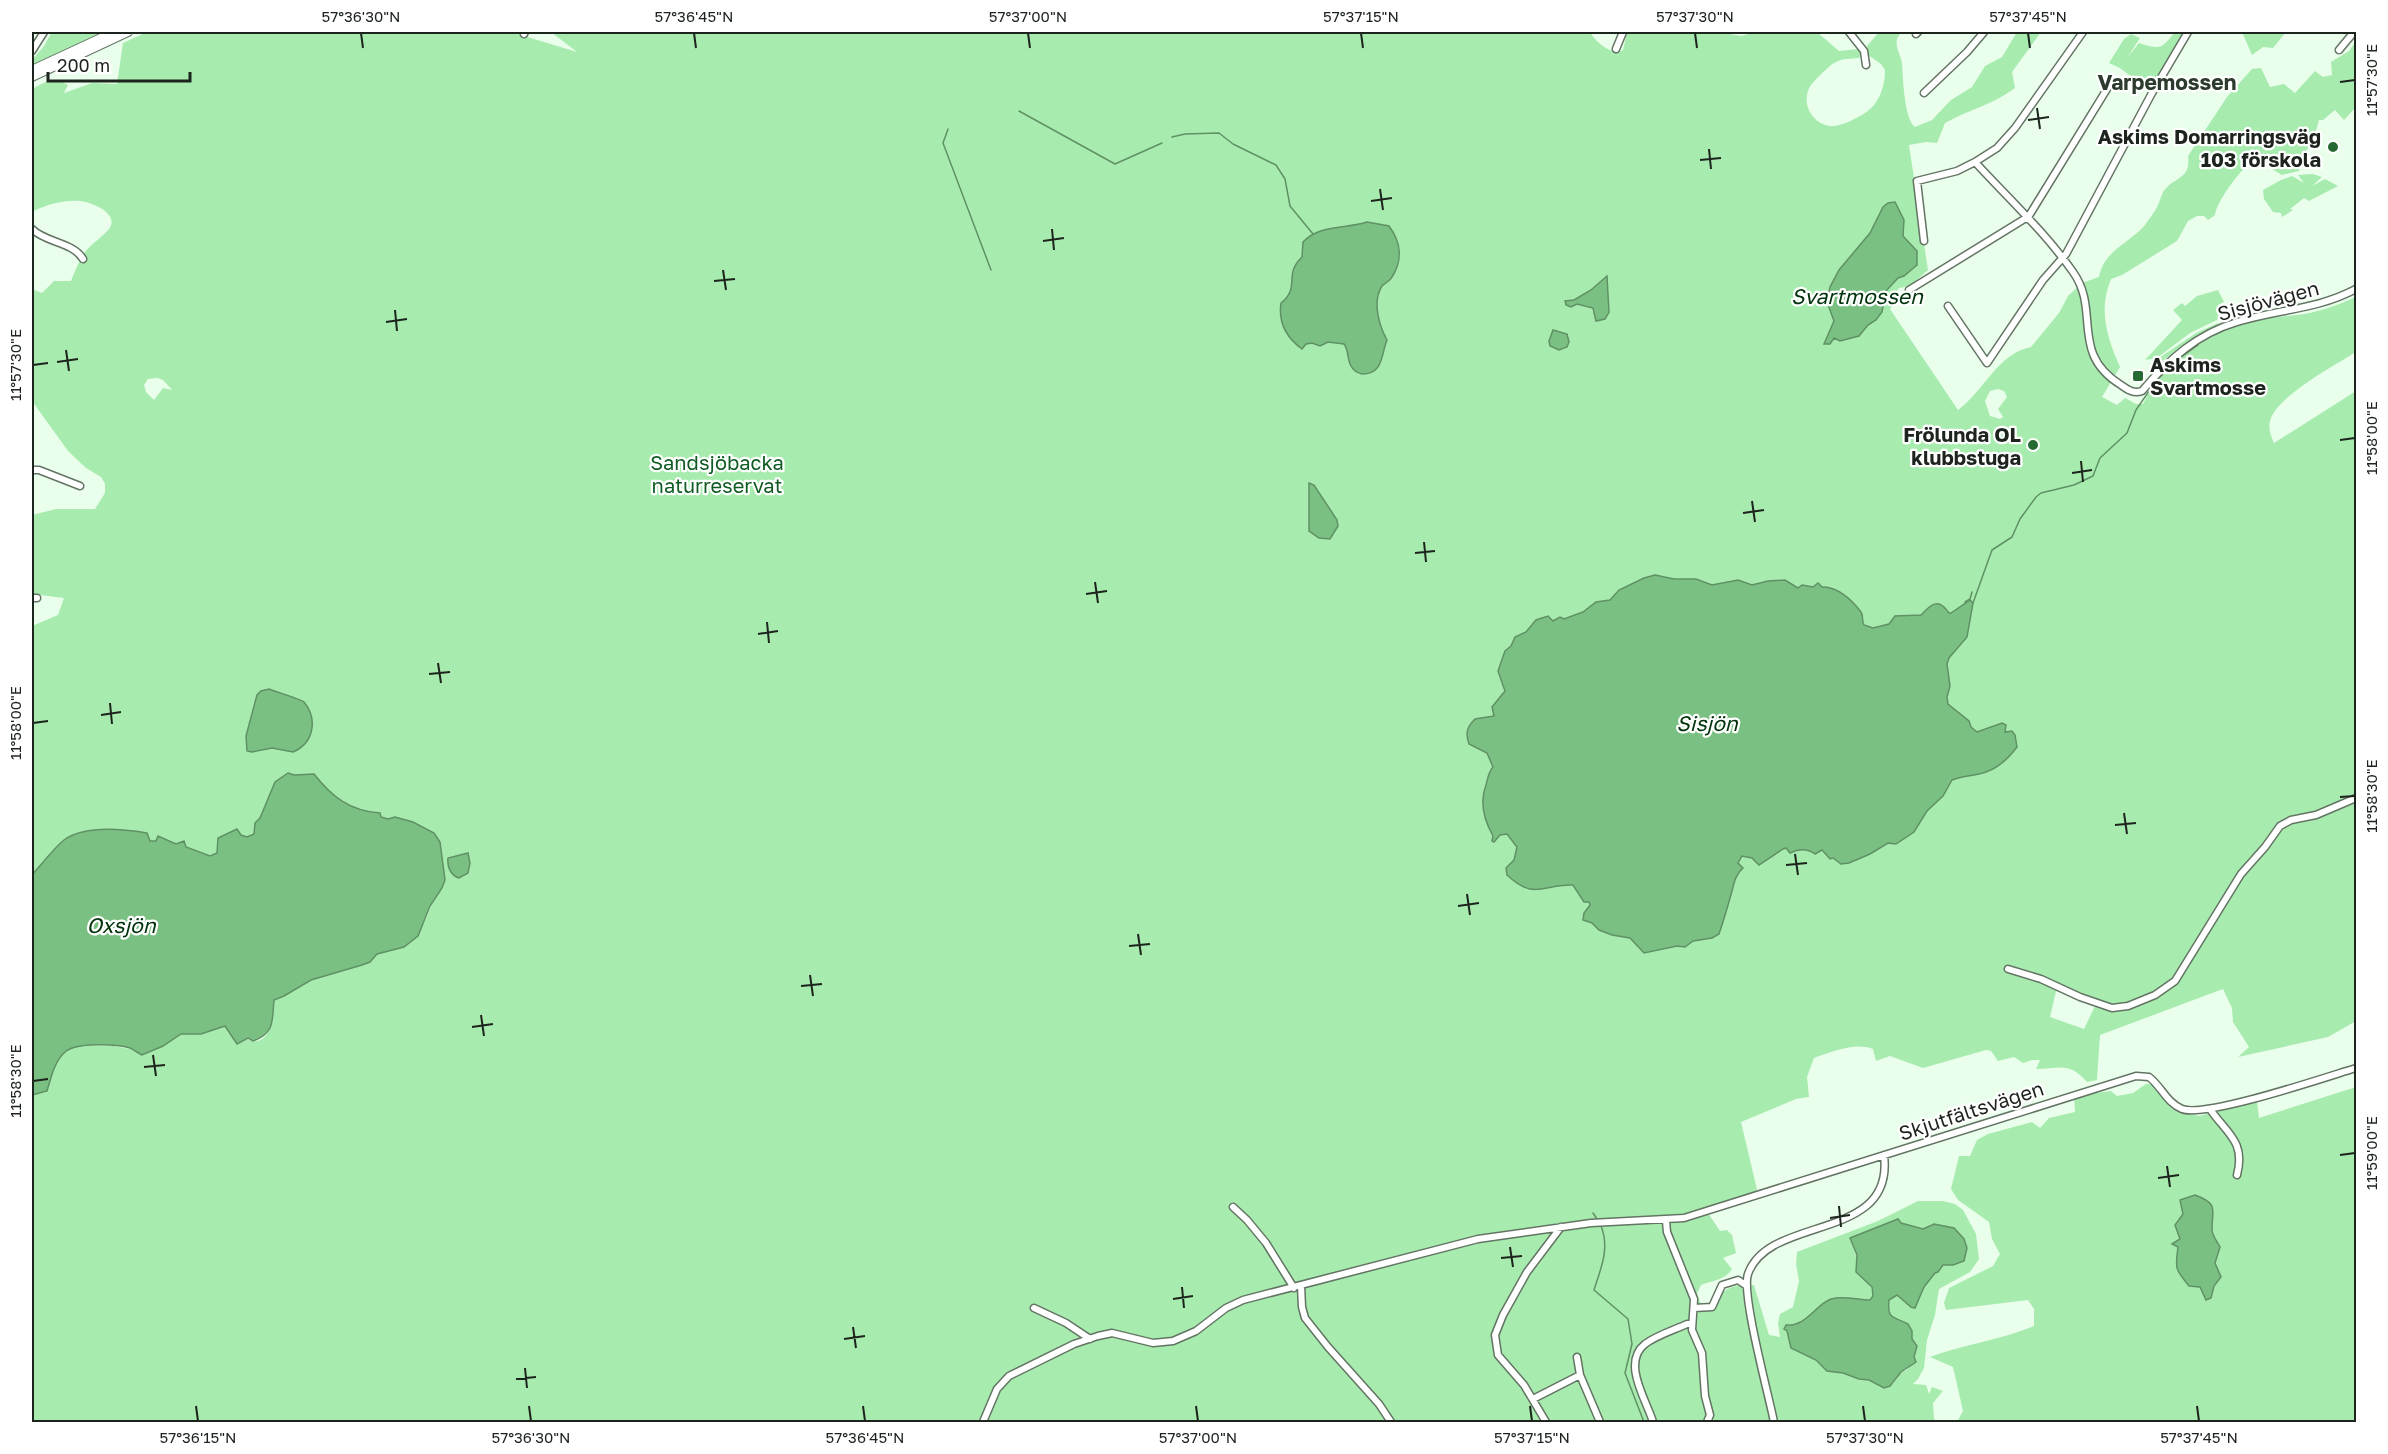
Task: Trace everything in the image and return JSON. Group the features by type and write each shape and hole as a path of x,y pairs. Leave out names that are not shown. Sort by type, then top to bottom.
{"main road":[{"path":"32,70 114,32"},
{"path":"32,77 128,32"}],"street":[{"path":"32,51 44,32"},
{"path":"1616,49 1623,32"},
{"path":"1849,32 1864,51 1866,65"},
{"path":"1924,93 1967,52 1984,32"},
{"path":"1924,241 1917,181 1948,174 1975,162 1997,148 2015,129 2083,32"},
{"path":"1948,306 1987,363 2036,290 2062,259 2152,93 2188,32"},
{"path":"2339,50 2354,32"},
{"path":"1909,290 2027,218 2107,89"},
{"path":"1975,162 2062,259"},
{"path":"32,229 41,237 79,252 83,259"},
{"name":"Sisjövägen","path":"2062,259 2073,271 2082,289 2086,309 2087,338 2092,354 2113,380 2136,392 2142,391 2171,358 2210,333 2239,321 2318,305 2356,289"},
{"path":"32,470 41,471 80,486"},
{"path":"2008,969 2041,979 2096,1003 2122,1008 2146,999 2175,981 2241,874 2280,826 2291,820 2316,815 2356,798"},
{"name":"Skjutfältsvägen","path":"1747,1286 1751,1268 1775,1245 1847,1217 1873,1202 1881,1188 1884,1155 2142,1075 2153,1079 2179,1107 2192,1110 2210,1108 2281,1091 2356,1068"},
{"path":"2210,1108 2237,1142 2240,1154 2238,1175"},
{"path":"983,1422 997,1389 1009,1376 1090,1338 1113,1333 1153,1343 1173,1341 1196,1332 1233,1304 1478,1239 1561,1227 1618,1221 1666,1221 1692,1216 1884,1155"},
{"path":"1233,1207 1266,1243 1297,1287 1305,1318 1379,1404 1391,1422"},
{"path":"1666,1221 1667,1232 1687,1277 1694,1308 1692,1324 1702,1353 1705,1396 1710,1415 1707,1422"},
{"path":"1546,1422 1533,1399 1498,1355 1495,1335 1503,1315 1527,1272 1561,1227"},
{"path":"1694,1308 1712,1307 1722,1285 1738,1280 1747,1286 1774,1422"},
{"path":"1034,1308 1066,1323 1090,1338"},
{"path":"1653,1422 1637,1378 1638,1352 1648,1342 1687,1324 1692,1324"},
{"path":"1577,1356 1580,1375 1600,1422"},
{"path":"1533,1399 1580,1375"}],"green space":[{"path":"52,32 111,32 32,66 32,60"},
{"name":"Sandsjöbacka naturreservat","path":"147,32 511,32 577,52 551,32 1590,32 1604,47 1618,51 1623,50 1627,32 1728,32 1741,36 1756,32 1817,32 1839,51 1859,49 1861,55 1859,58 1841,60 1832,64 1810,86 1808,91 1807,104 1812,115 1822,123 1834,126 1848,122 1872,108 1882,91 1885,70 1881,64 1868,55 1867,46 1879,32 1902,32 1898,36 1897,45 1902,63 1906,107 1911,123 1915,127 1932,120 1951,100 1972,87 1985,66 2002,57 2017,32 2041,32 2012,72 2015,88 1945,123 1937,143 1909,145 1928,270 1910,286 1899,288 1896,293 1897,298 1890,309 1958,410 2009,357 2031,347 2059,313 2068,296 2082,283 2099,277 2106,260 2112,253 2145,225 2157,208 2163,192 2187,170 2188,156 2227,97 2252,69 2261,68 2270,87 2284,84 2295,93 2315,71 2323,77 2332,75 2331,62 2349,51 2356,41 2356,107 2344,120 2335,110 2323,120 2319,120 2299,171 2282,175 2254,159 2231,185 2220,201 2215,215 2208,220 2204,216 2197,216 2188,221 2177,241 2122,275 2111,279 2105,302 2106,324 2120,367 2102,397 2117,405 2125,398 2136,404 2143,404 2161,376 2187,352 2218,333 2256,320 2317,311 2356,297 2356,352 2294,392 2275,412 2269,427 2274,443 2356,391 2356,1021 2328,1037 2238,1057 2249,1047 2233,1022 2232,1008 2223,989 2100,1035 2097,1080 2087,1082 2070,1069 2058,1067 2036,1069 2040,1060 2023,1063 2014,1057 1998,1061 1991,1051 1986,1050 1923,1068 1890,1056 1876,1061 1873,1049 1851,1047 1814,1058 1807,1077 1809,1097 1796,1099 1741,1122 1759,1198 1708,1213 1720,1231 1727,1230 1732,1235 1736,1253 1723,1258 1732,1269 1730,1272 1719,1279 1701,1285 1697,1294 1702,1307 1715,1307 1721,1295 1729,1288 1754,1285 1769,1335 1780,1337 1778,1323 1780,1314 1793,1307 1799,1281 1796,1264 1797,1252 1878,1221 1918,1201 1943,1201 1955,1204 1963,1210 1976,1234 1979,1259 1970,1272 1939,1289 1935,1315 1927,1340 1924,1368 1913,1384 1926,1385 1929,1394 1932,1387 1943,1391 1933,1403 1934,1419 1937,1422 32,1422 32,626 58,615 64,598 32,594 32,515 56,509 95,509 105,493 105,484 101,477 86,468 68,451 32,401 32,289 42,293 54,281 71,281 85,252 107,231 111,219 101,208 79,201 58,202 32,212 32,89 54,80 68,85 64,93 92,83 117,84 123,43","holes":["148,379 163,380 172,390 163,388 154,400 146,392 144,385","1998,389 2004,391 2007,397 1998,409 2003,417 2000,419 1990,416 1985,401 1990,391","434,898 426,919 412,942 404,947 377,954 370,962 311,980 274,1000 268,1033 259,1041 252,1041 229,1033 225,1026 201,1034 181,1034 152,1051 114,1046 76,1047 257,906","2056,991 2095,1006 2084,1029 2050,1017","1898,1219 1901,1223 1923,1229 1932,1224 1950,1227 1964,1239 1967,1248 1964,1261 1953,1265 1943,1265 1939,1272 1935,1273 1924,1287 1915,1307 1911,1307 1897,1295 1889,1300 1889,1311 1892,1316 1908,1324 1912,1331 1912,1339 1917,1344 1916,1353 1907,1370 1901,1372 1893,1384 1827,1371 1816,1360 1791,1348 1786,1325 1799,1323 1831,1299 1870,1300 1873,1296 1870,1283 1856,1272 1857,1258 1850,1238"]},
{"path":"2175,32 2186,33 2152,92 2120,68 2109,63 2124,39 2131,34 2140,38 2127,58 2139,43 2152,47 2160,46 2167,42"},
{"path":"2242,32 2286,32 2273,48 2263,47 2252,55"},
{"path":"2313,174 2322,177 2312,186 2325,179 2338,186 2309,201 2304,198 2290,209 2293,210 2282,217 2281,213 2273,212 2264,199 2263,190 2292,176 2304,183 2298,175"},
{"path":"2218,290 2224,302 2218,305 2217,320 2190,333 2157,358 2145,360 2182,320 2173,310 2182,303 2185,306 2197,296"},
{"path":"2218,323 2218,326 2191,340 2154,367 2150,364 2196,333"},
{"path":"2146,1084 2153,1084 2174,1110 2199,1116 2257,1101 2259,1118 2356,1087 2356,1422 1959,1422 1963,1411 1953,1367 1930,1357 2034,1326 2034,1309 2028,1300 1946,1310 1944,1303 1949,1288 1993,1266 2000,1254 1992,1239 1989,1222 1958,1200 1951,1189 1959,1156 1970,1156 1977,1140 1988,1134 2032,1122 2040,1128 2049,1118 2075,1112 2074,1096 2111,1091 2117,1096 2133,1093"}],"water":[{"name":"Svartmossen","path":"1895,202 1904,220 1903,236 1917,251 1917,265 1898,278 1886,291 1882,312 1859,336 1840,341 1834,338 1830,344 1824,344 1834,321 1827,302 1830,287 1839,270 1870,233 1883,207"},
{"path":"1367,222 1389,226 1396,238 1399,258 1396,271 1382,286 1377,299 1379,321 1387,340 1382,357 1374,371 1362,374 1351,366 1344,344 1328,342 1320,346 1312,343 1306,344 1302,349 1285,329 1280,310 1281,303 1290,292 1296,263 1302,257 1303,242 1317,232"},
{"path":"1607,276 1609,312 1605,319 1596,321 1593,308 1577,304 1571,307 1566,305 1565,301 1574,300 1591,290"},
{"path":"1553,330 1567,334 1569,342 1567,347 1559,350 1550,346 1549,341"},
{"path":"1309,483 1314,485 1337,520 1338,526 1330,539 1319,538 1309,531"},
{"name":"Sisjön","path":"1655,575 1674,579 1696,579 1712,585 1738,580 1752,585 1785,580 1798,588 1802,585 1813,587 1818,583 1822,587 1839,591 1849,599 1861,612 1864,625 1873,628 1889,624 1895,616 1921,615 1935,604 1942,605 1951,613 1970,600 1973,603 1967,637 1949,658 1947,664 1950,686 1948,704 1969,721 1971,727 1977,732 2002,723 2006,725 2005,732 2012,731 2017,747 1996,767 1979,774 1952,780 1943,796 1927,811 1914,832 1896,844 1888,843 1849,863 1841,864 1833,858 1830,859 1822,850 1815,854 1802,850 1790,853 1786,848 1759,865 1752,858 1742,856 1738,863 1743,868 1736,879 1719,934 1712,938 1693,941 1685,947 1677,946 1644,953 1630,938 1612,935 1583,920 1584,913 1590,905 1589,902 1584,902 1573,885 1532,889 1517,883 1507,875 1506,868 1514,860 1517,847 1507,834 1500,835 1494,842 1492,841 1493,836 1485,818 1483,798 1489,773 1493,767 1487,753 1469,744 1467,733 1475,719 1494,716 1492,707 1505,691 1498,671 1505,651 1511,646 1515,637 1526,632 1536,620 1548,616 1553,621 1560,617 1564,619 1583,612 1596,602 1610,600 1619,590"},
{"path":"269,689 304,702 311,716 312,730 306,743 293,752 272,748 247,751 246,736 257,695"},
{"name":"Oxsjön","path":"288,773 314,774 328,790 351,806 380,813 381,817 388,819 395,817 413,822 434,833 440,842 445,880 430,906 418,936 404,947 377,954 370,962 362,965 311,980 274,1000 269,1030 253,1041 248,1038 237,1044 225,1026 201,1034 181,1034 163,1046 142,1055 130,1048 115,1046 78,1047 65,1052 58,1060 47,1091 32,1095 32,875 64,840 93,830 147,833 150,841 156,841 158,836 176,844 184,841 186,847 210,856 217,853 218,838 237,829 241,835 247,837 254,834 255,823 260,818 275,782"},
{"path":"468,853 470,863 468,873 459,878 453,875 448,858"},
{"path":"2195,1195 2211,1204 2212,1232 2220,1247 2215,1263 2221,1277 2214,1286 2211,1298 2206,1300 2200,1287 2189,1286 2179,1272 2176,1265 2178,1247 2172,1244 2180,1239 2175,1225 2183,1214 2180,1200"},
{"path":"1898,1219 1901,1223 1923,1229 1934,1224 1954,1228 1964,1239 1967,1248 1964,1261 1953,1265 1943,1265 1935,1273 1924,1287 1915,1308 1897,1295 1889,1300 1890,1314 1908,1324 1912,1331 1912,1339 1917,1346 1914,1357 1916,1362 1901,1372 1890,1386 1884,1388 1869,1380 1827,1371 1816,1360 1791,1348 1787,1331 1784,1329 1786,1325 1799,1323 1831,1299 1870,1300 1873,1296 1872,1287 1856,1272 1857,1255 1850,1238"}],"waterway":[{"path":"1019,111 1115,164 1162,143"},
{"path":"948,129 943,143 991,270"},
{"path":"1172,137 1185,134 1219,133 1233,144 1276,165 1285,179 1290,206 1313,234"},
{"path":"1973,603 1992,550 2012,537 2020,519 2036,497 2041,493 2074,485 2093,476 2100,458 2127,433 2136,410 2156,381 2176,361 2198,345"},
{"path":"1965,602 1970,599 1972,592"},
{"path":"1593,1213 1597,1219"},
{"path":"1601,1226 1605,1250 1594,1290 1628,1319 1632,1344 1625,1373 1644,1422"}],"place":[{"name":"Askims Domarringsväg 103 förskola","path":"2333,147"},
{"name":"Askims Svartmosse","path":"2138,376"},
{"name":"Frölunda OL klubbstuga","path":"2033,445"}],"district":[{"name":"Varpemossen","path":"2167,82"}]}
